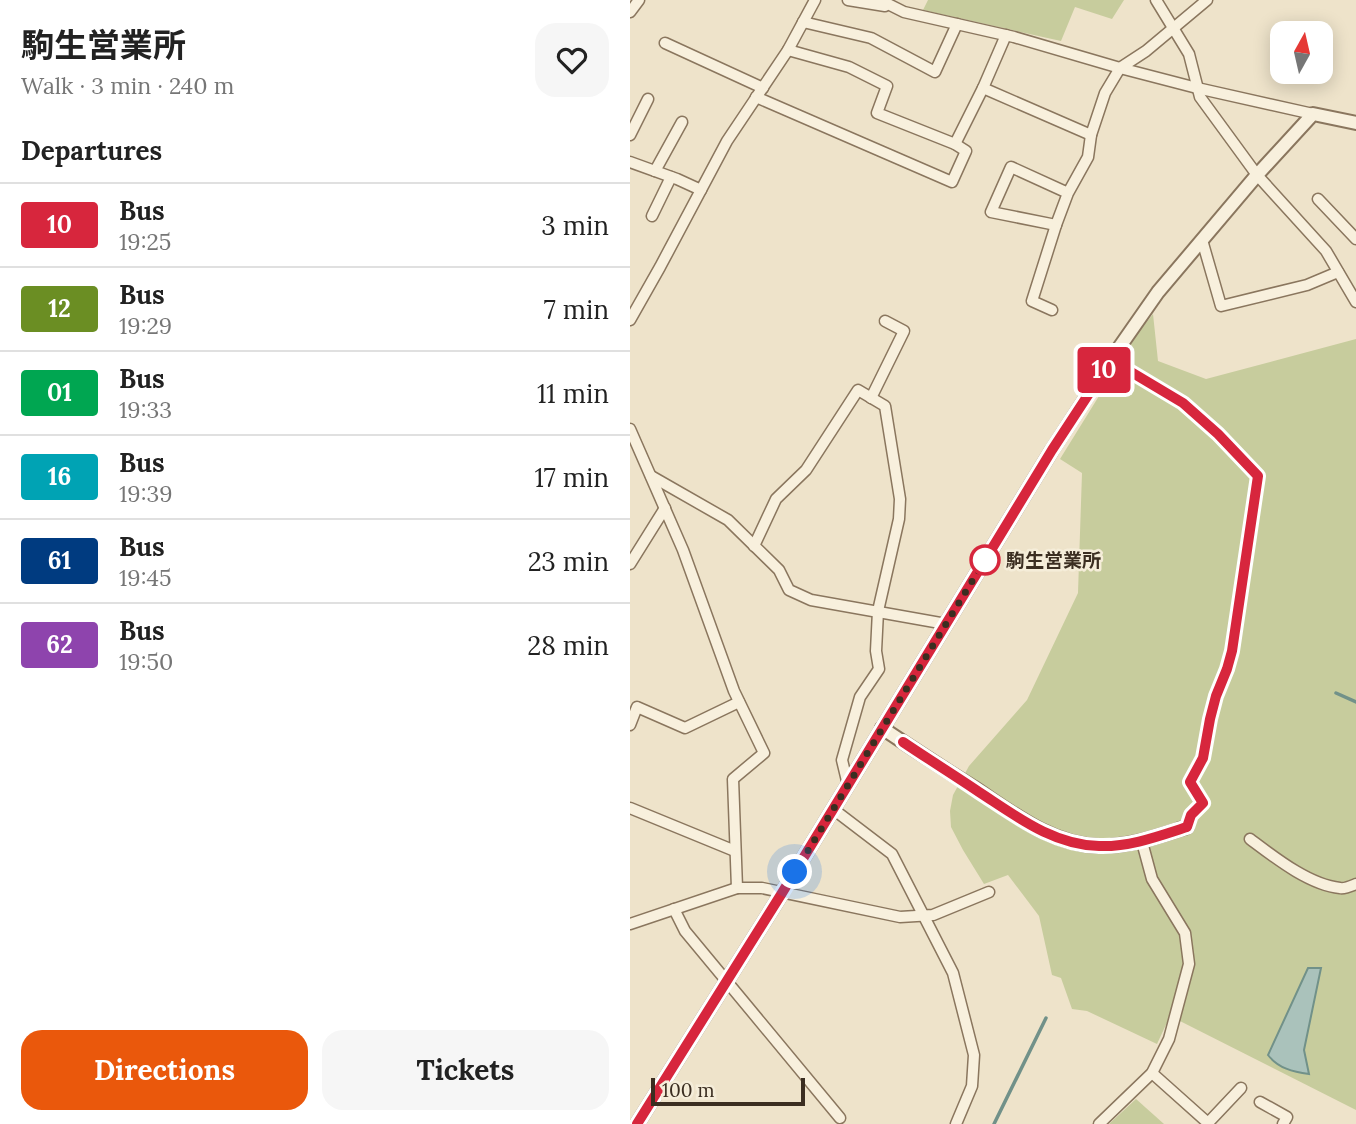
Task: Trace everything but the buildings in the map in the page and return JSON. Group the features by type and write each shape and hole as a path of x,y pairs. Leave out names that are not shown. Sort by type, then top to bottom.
{"street":[{"path":"630,12 639,0"},
{"path":"630,320 727,141 788,50 815,0"},
{"path":"848,0 893,7"},
{"path":"880,0 904,12 1006,35 1197,88 1356,123"},
{"path":"1156,0 1189,54 1199,97 1257,175 1326,251 1356,302"},
{"path":"1052,310 1032,302 1068,193 1088,156 1091,135 1105,93 1120,68 1146,51 1207,0"},
{"path":"803,22 871,38 935,72 957,24"},
{"path":"955,144 1006,35"},
{"path":"665,43 763,88"},
{"path":"756,97 952,182 966,151 955,144 877,113 887,86 849,67 788,50"},
{"path":"983,88 1091,135"},
{"path":"630,135 648,99"},
{"path":"637,1124 782,893 1052,450 1111,360 1158,292 1257,175 1313,114"},
{"path":"655,171 682,122"},
{"path":"630,162 701,190"},
{"path":"1056,225 991,212 1011,167 1068,193"},
{"path":"652,216 671,177"},
{"path":"1318,199 1356,239"},
{"path":"1202,240 1221,306 1307,285 1338,272"},
{"path":"871,397 904,331 886,321"},
{"path":"1111,360 1183,403 1218,434 1258,476"},
{"path":"754,546 776,499 806,471 858,390 885,406 900,499 900,519 878,611 876,652 879,669 860,697 842,760 848,785"},
{"path":"630,429 683,550 739,702 764,753 733,779 737,888"},
{"path":"630,455 643,458"},
{"path":"651,476 727,520 779,570 789,590 811,600 946,624"},
{"path":"630,564 665,508"},
{"path":"630,725 637,707 685,728 739,702"},
{"path":"882,728 1028,824 1055,837 1098,846 1142,842 1187,827"},
{"path":"630,808 735,851"},
{"path":"833,809 892,854 953,973 974,1055 972,1086 956,1124"},
{"path":"1250,839 1287,866 1320,883 1343,889 1356,884"},
{"path":"1099,1124 1152,1073 1169,1039 1189,964 1185,933 1152,879 1142,842"},
{"path":"630,924 737,888 762,888 900,917 933,915 989,892"},
{"path":"674,909 685,931 839,1118"},
{"path":"1152,1073 1208,1123 1241,1088"},
{"path":"1260,1102 1287,1117 1283,1124"}],"green space":[{"path":"928,0 1124,0 1112,19 1075,7 1061,41 923,10"},
{"path":"1153,314 1158,361 1206,379 1356,339 1356,1110 1170,1016 1157,1044 1087,1011 1072,1009 1061,978 1052,975 1039,916 1008,875 984,884 951,827 953,795 969,766 1027,700 1078,593 1082,473 1060,459 1138,333"},
{"path":"1136,1099 1164,1124 1109,1124"}],"water":[{"path":"1308,968 1321,968 1304,1050 1309,1074 1286,1069 1268,1055"}],"waterway":[{"path":"1336,693 1356,702"},
{"path":"994,1124 1046,1018"}],"bus line":[{"name":"10","path":"637,1124 782,893 1052,450 1111,360 1183,403 1218,434 1258,476 1232,651 1216,696 1203,758 1190,782 1203,803 1191,815 1187,827 1142,842 1110,846 1075,843 1028,824 903,742"}],"place":[{"name":"駒生営業所","path":"985,560"}],"route":[{"path":"795,872 985,560"}]}
